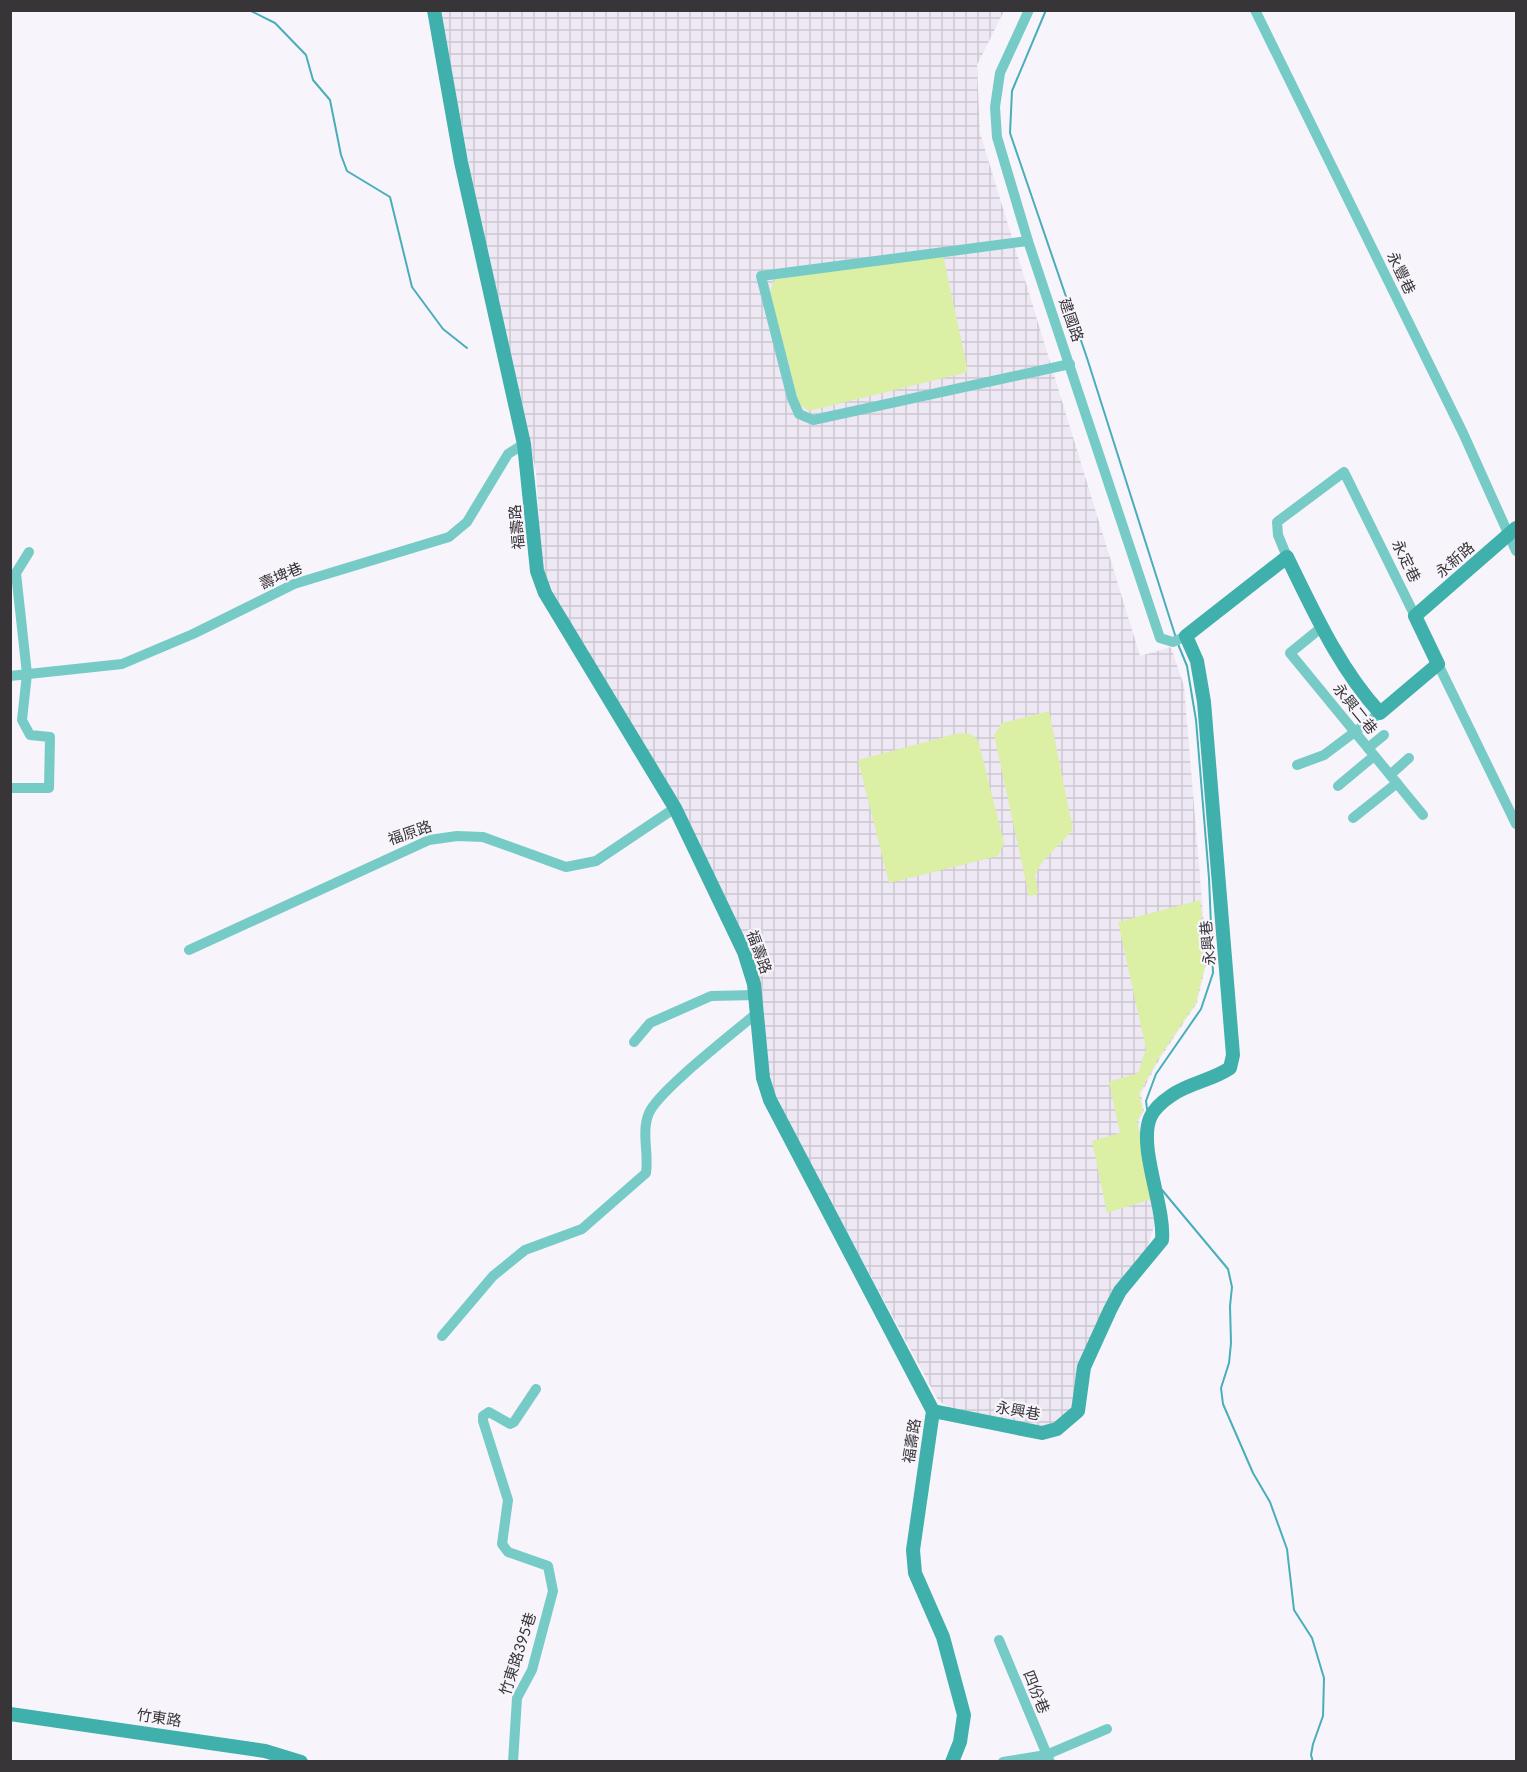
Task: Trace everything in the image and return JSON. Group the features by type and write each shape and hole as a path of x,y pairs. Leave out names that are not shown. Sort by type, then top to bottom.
{"street":[{"name":"福壽路","path":"434,10 461,162 524,444 537,571 544,593 675,808 744,952 756,995 763,1078 770,1100 933,1411 913,1550 915,1573 942,1637 964,1715 960,1742 952,1761"},
{"name":"建國路","path":"1029,10 1000,73 995,107 997,137 1028,241 1160,638 1180,639"},
{"name":"永豐巷","path":"1255,10 1513,532 1516,551"},
{"path":"1028,241 761,276 792,398 798,414 813,420 1070,364"},
{"name":"壽埤巷","path":"10,675 122,664 193,634 294,584 449,537 464,528 508,454 524,444"},
{"name":"永定巷","path":"1287,557 1278,536 1277,522 1344,472 1438,664"},
{"name":"永新路","path":"1415,616 1513,532"},
{"path":"10,788 49,788 50,737 30,735 22,720 27,674 16,573 29,552"},
{"path":"1180,639 1287,557 1322,627 1357,687 1380,713"},
{"name":"永興二巷","path":"1322,627 1290,653 1423,815"},
{"name":"永興巷","path":"933,1411 1042,1433 1057,1429 1072,1417 1081,1400 1084,1367 1120,1291 1162,1240 1160,1209 1147,1136 1148,1120 1153,1110 1173,1094 1230,1068 1233,1054 1203,702 1197,661 1180,639"},
{"path":"1296,765 1324,755 1355,733 1438,664 1516,824"},
{"path":"1338,786 1384,735"},
{"path":"1353,818 1393,779 1409,759"},
{"name":"福原路","path":"189,950 429,840 457,836 483,837 566,867 596,861 675,808"},
{"name":"福壽路","path":"633,1042 650,1023 711,996 756,995"},
{"path":"442,1336 493,1276 525,1250 582,1229 646,1173 648,1161 645,1125 650,1112 667,1092 758,1012"},
{"name":"竹東路395巷","path":"513,1761 517,1698 532,1670 553,1591 548,1566 508,1552 502,1544 508,1500 483,1421 485,1413 489,1412 510,1424 514,1422 536,1389"},
{"name":"四份巷","path":"999,1640 1048,1758"},
{"name":"竹東路","path":"10,1714 265,1751 301,1761"},
{"path":"1003,1761 1048,1758 1107,1729"}],"shaded area":[{"path":"440,11 1004,11 977,65 980,133 1140,656 1171,647 1184,686 1207,961 1197,1003 1159,1060 1141,1094 1144,1111 1139,1121 1156,1221 1144,1257 1117,1291 1074,1409 1046,1430 955,1412 938,1400 772,1094 749,948 546,579 542,562 536,472 491,279"}],"green space":[{"path":"943,255 968,372 809,411 799,404 770,294 773,282 778,279"},
{"path":"1049,711 1073,830 1043,861 1035,875 1038,894 1029,896 994,735 1002,723"},
{"path":"959,733 971,734 978,740 1004,843 998,856 889,883 858,760"},
{"path":"1200,900 1206,961 1196,1003 1158,1059 1139,1094 1143,1111 1137,1121 1152,1199 1107,1213 1092,1141 1120,1133 1109,1082 1138,1073 1146,1049 1118,922"}],"waterway":[{"path":"249,10 275,23 306,55 313,80 330,100 341,155 347,171 390,197 412,287 443,329 467,348"},
{"path":"1046,10 1012,91 1010,133 1087,358 1176,638"},
{"path":"1147,1109 1146,1101 1156,1074 1201,1009 1213,973 1209,878 1196,720 1187,666 1178,644"},
{"path":"1162,1190 1228,1269 1232,1287 1231,1343 1229,1363 1221,1388 1223,1404 1253,1473 1270,1502 1287,1549 1294,1610 1312,1638 1324,1678 1323,1716 1313,1744 1311,1755 1313,1762"}]}
